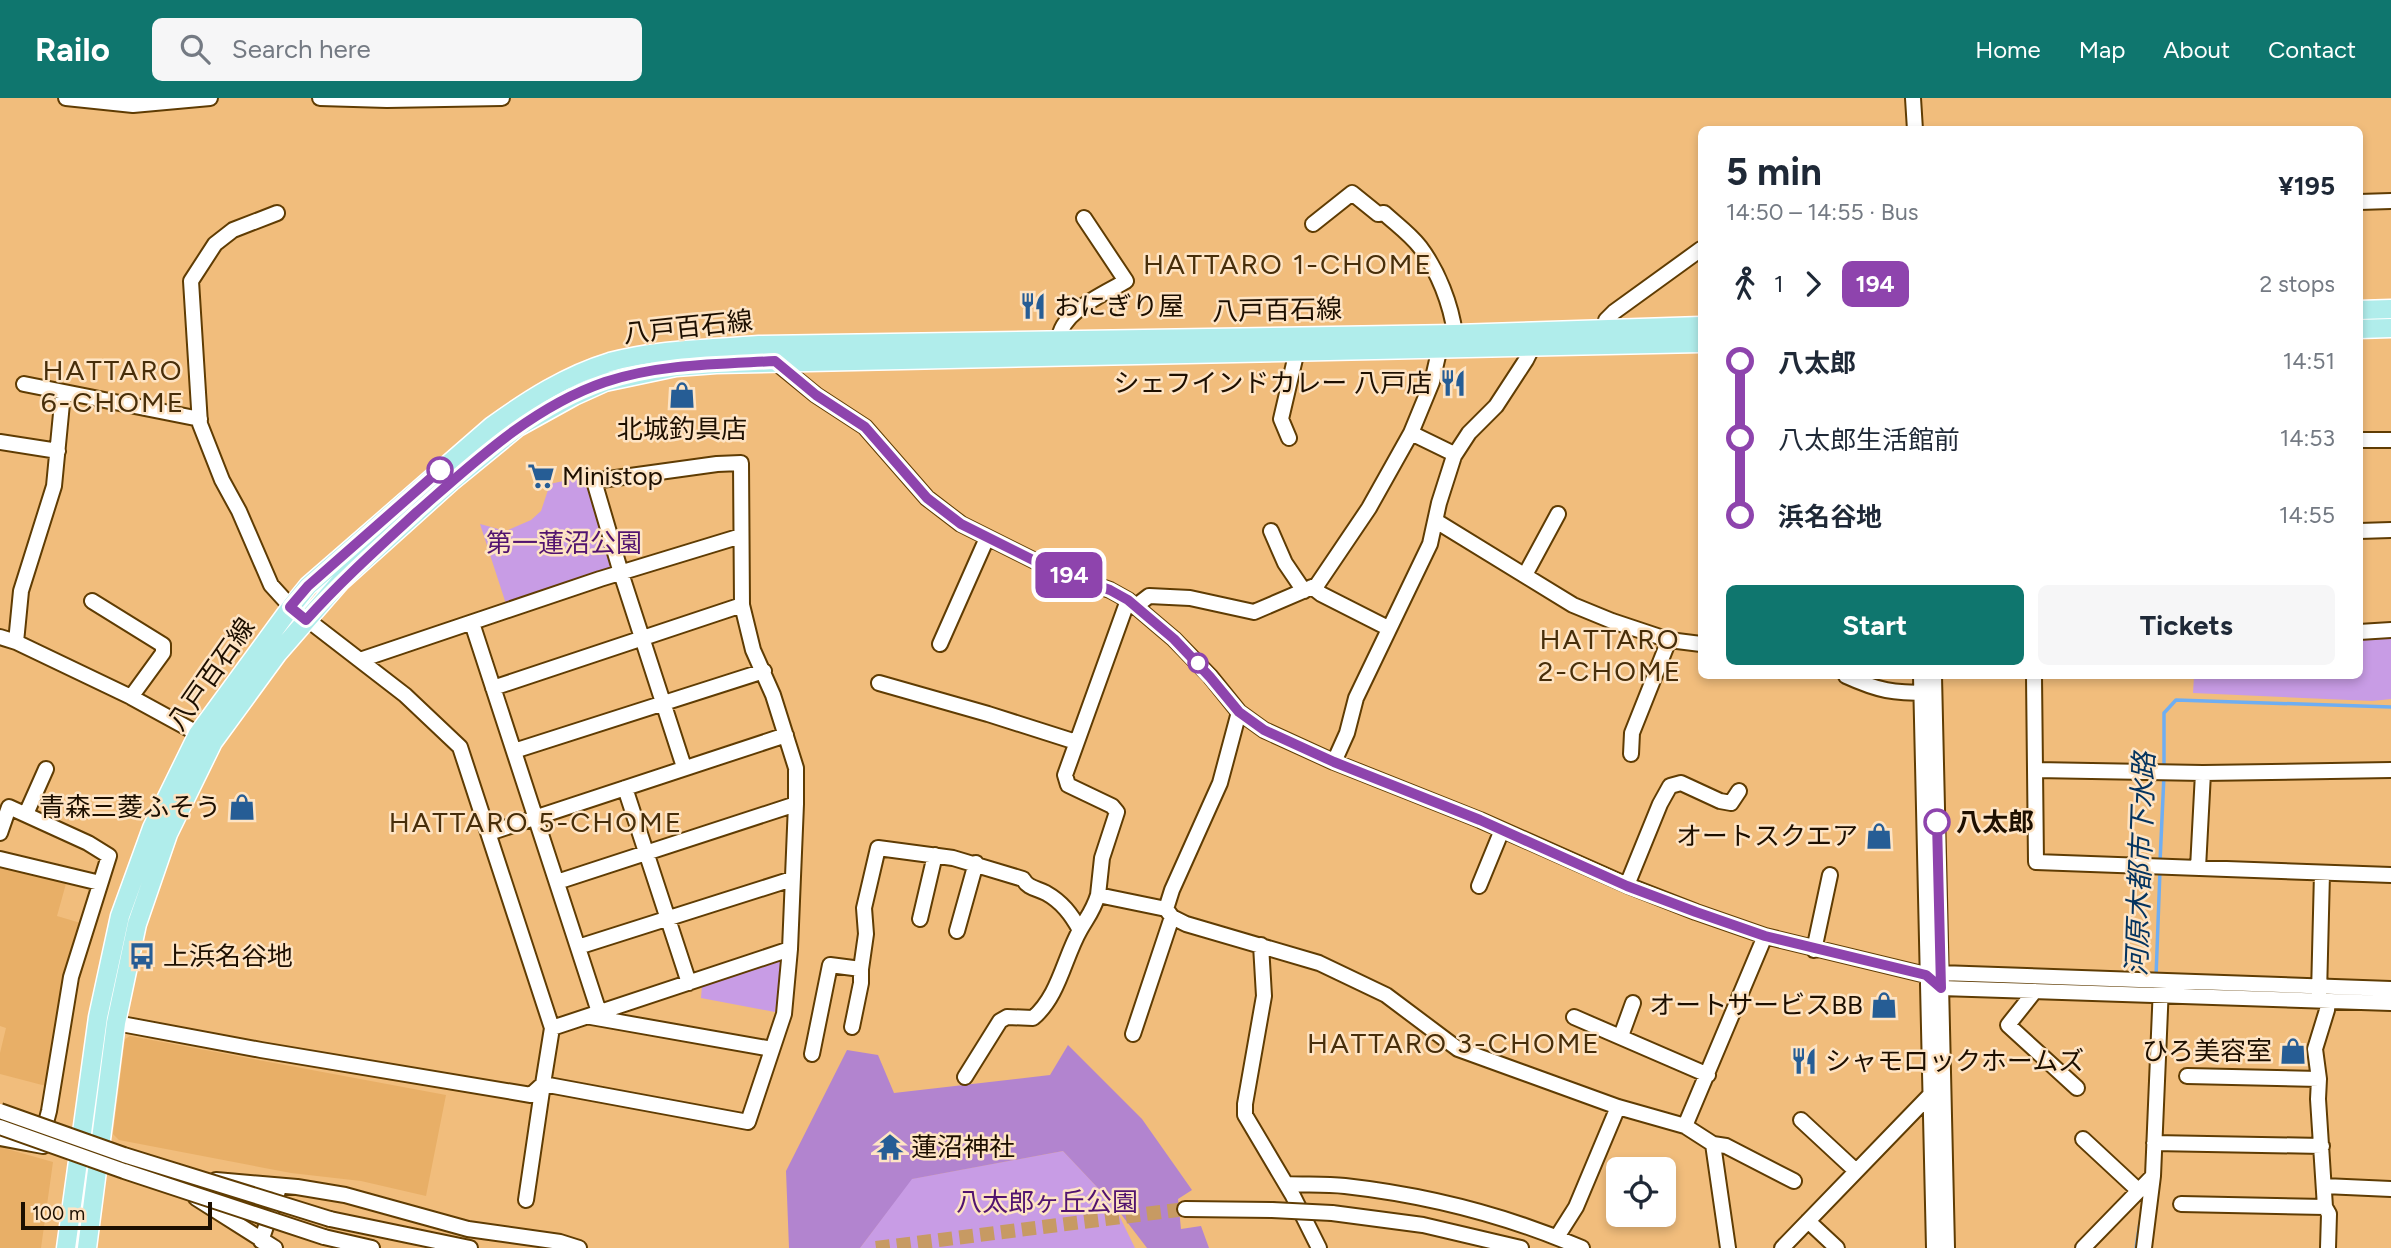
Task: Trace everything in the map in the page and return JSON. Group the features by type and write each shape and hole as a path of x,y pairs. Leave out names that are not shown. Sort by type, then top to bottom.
{"main road":[{"path":"2363,310 2391,309"},
{"name":"八戸百石線","path":"66,1248 98,1017 120,916 152,828 205,738 290,607 308,586 492,426 516,408 569,377 609,362 645,355 760,345 1455,334 1698,326"},
{"path":"2363,329 2391,328"},
{"name":"八戸百石線","path":"87,1248 116,1023 137,924 205,738 340,582 451,482 519,427 574,396 606,382 676,367 775,361 1698,343"}],"street":[{"path":"66,98 133,105 210,98"},
{"path":"320,98 502,98"},
{"path":"1913,98 1915,122"},
{"path":"1314,224 1352,193 1378,214 1384,213 1418,245 1434,267 1455,334"},
{"path":"2363,202 2391,201"},
{"path":"277,212 233,230 215,244 191,281 200,419 222,480 239,511 271,585 290,607 405,695 460,747 552,1028 526,1200"},
{"path":"1059,340 1060,331 1073,313 1126,281 1084,218"},
{"path":"1605,329 1606,320 1614,312 1698,251"},
{"path":"760,345 816,395 865,427 927,498 961,524 1051,569 1110,590 1132,603 1174,639 1239,712 1264,730 1627,886 1765,936 1814,950 1933,974 2391,1003"},
{"path":"1334,762 1347,733 1356,698 1430,544 1454,456 1469,433 1496,406 1533,345"},
{"path":"965,1077 1000,1021 1007,1017 1033,1018 1041,1012 1062,975 1080,930 1093,912 1098,895 1102,858 1117,812 1112,806 1068,785 1065,775 1132,603 1149,596 1190,598 1255,612 1317,585 1370,508 1411,433 1432,382 1440,347"},
{"path":"1289,438 1281,419 1295,359 1294,350"},
{"path":"24,384 200,419"},
{"path":"16,642 20,591 54,486 63,393"},
{"path":"1411,433 1454,456"},
{"path":"2363,440 2391,440"},
{"path":"0,442 58,451"},
{"path":"543,1084 748,1122 784,1014 790,949 796,768 764,671 753,650 742,605 741,463 594,481 684,767"},
{"path":"1525,575 1558,514"},
{"path":"1436,521 1573,605 1670,640 1698,644"},
{"path":"2363,531 2391,530"},
{"path":"1270,531 1285,563 1308,589 1388,628"},
{"path":"359,660 741,536"},
{"path":"940,645 987,538"},
{"path":"92,601 163,645 163,653 131,697"},
{"path":"493,688 742,605"},
{"path":"472,623 578,947 593,1015"},
{"path":"2363,632 2391,630"},
{"path":"0,637 16,642 131,697 205,738"},
{"path":"1631,754 1632,733 1670,640"},
{"path":"514,751 764,671"},
{"path":"1852,679 1871,688 1895,693 1928,693"},
{"path":"1922,679 1928,693"},
{"path":"1933,679 1928,693 1933,974 1930,1095 1934,1248"},
{"path":"2034,679 2036,862 2391,875"},
{"path":"880,683 988,713 1076,742"},
{"path":"1133,1034 1169,913 1172,890 1220,783 1239,712"},
{"path":"489,833 786,734"},
{"path":"26,814 46,769"},
{"path":"2036,770 2203,773 2391,770"},
{"path":"2198,868 2203,773"},
{"path":"1627,886 1660,804 1671,786 1681,783 1720,801 1731,803 1739,791"},
{"path":"625,788 689,983"},
{"path":"0,833 5,804 88,843 109,856 71,977 40,1146"},
{"path":"557,882 796,804"},
{"path":"1479,886 1502,830"},
{"path":"852,1027 861,982 866,934 864,908 878,848 976,863 1023,879 1027,886 1044,892 1062,905 1072,915 1080,930"},
{"path":"920,919 935,855"},
{"path":"0,859 100,883"},
{"path":"957,931 976,863"},
{"path":"2322,873 2322,997 2328,1010 2315,1049 2325,1207 2329,1214 2328,1248"},
{"path":"1814,950 1830,875"},
{"path":"578,947 792,879"},
{"path":"1098,895 1169,913 1186,924 1319,963 1386,995 1458,1049 1618,1107 1685,1126 1713,1143 1726,1146 1794,1181"},
{"path":"1685,1126 1765,936"},
{"path":"1261,945 1264,996 1245,1115 1286,1184 1319,1248"},
{"path":"552,1028 790,949"},
{"path":"812,1054 830,965 861,969"},
{"path":"1933,974 1941,988 1947,1248"},
{"path":"1941,988 2035,991 2161,988"},
{"path":"2144,1248 2153,1176 2161,988"},
{"path":"2322,997 2391,989"},
{"path":"2035,991 2008,1024 2077,1088"},
{"path":"1621,1036 1633,1003"},
{"path":"593,1015 772,1049"},
{"path":"1574,1017 1708,1075"},
{"path":"116,1023 531,1095 543,1084"},
{"path":"2187,1076 2319,1079"},
{"path":"1782,1248 1930,1095"},
{"path":"0,1105 46,1124 80,1146 153,1172 345,1195 468,1228 560,1242 579,1248"},
{"path":"1557,1237 1576,1207 1618,1107"},
{"path":"0,1111 124,1155 330,1219 470,1248"},
{"path":"1801,1120 1856,1171"},
{"path":"0,1127 324,1237 372,1248"},
{"path":"0,1138 40,1146 80,1146"},
{"path":"2082,1139 2138,1191"},
{"path":"1713,1143 1728,1248"},
{"path":"2154,1143 2322,1146"},
{"path":"153,1172 275,1248"},
{"path":"2082,1248 2153,1176"},
{"path":"1286,1184 1343,1185 1414,1196 1557,1237 1582,1248"},
{"path":"261,1241 279,1186"},
{"path":"2324,1186 2391,1189"},
{"path":"2181,1204 2325,1207"},
{"path":"1185,1209 1332,1213 1423,1225 1521,1248"},
{"path":"1808,1221 1837,1248"}],"shaded area":[{"path":"0,865 67,880 57,916 84,924 46,1086 0,1074 0,1053 6,1028 0,1026"},
{"path":"130,1036 446,1095 426,1196 361,1181 291,1173 119,1140 113,1134 125,1039"},
{"path":"1068,1045 1142,1119 1192,1190 1178,1199 1181,1229 1201,1226 1209,1248 1147,1248 1114,1205 1063,1151 912,1179 860,1248 789,1248 786,1171 847,1050 878,1055 894,1093 1050,1075"},
{"path":"0,1147 53,1162 41,1248 0,1248"}],"green space":[{"name":"第一蓮沼公園","path":"585,476 613,565 608,572 506,604 480,524 506,531 531,520 541,511 550,484"},
{"path":"2391,636 2391,699 2372,701 2193,693 2194,679 2363,679 2363,638"},
{"path":"777,960 782,963 775,1012 701,998 702,985"},
{"name":"八太郎ヶ丘公園","path":"1063,1151 1114,1205 1135,1248 860,1248 911,1179"}],"waterway":[{"name":"河原木都市下水路","path":"2164,767 2164,713 2176,700 2391,707"},
{"name":"河原木都市下水路","path":"2160,862 2164,775"},
{"name":"河原木都市下水路","path":"2156,977 2160,870"},
{"name":"河原木都市下水路","path":"2136,1248 2140,1222"}],"tunnel":[{"path":"876,1248 1185,1209"}],"bus line":[{"name":"194","path":"440,470 308,586 290,607 306,620 340,582 451,482 519,427 574,396 606,382 676,367 775,361 816,395 865,427 927,498 961,524 1051,569 1110,590 1128,600 1174,639 1239,712 1264,730 1334,762 1480,820 1627,886 1765,936 1926,975 1941,988 1937,822"}],"place":[{"name":"おにぎり屋","path":"1033,306"},
{"name":"シェフインドカレー 八戸店","path":"1453,383"},
{"name":"北城釣具店","path":"682,395"},
{"name":"Ministop","path":"541,476"},
{"name":"青森三菱ふそう","path":"242,807"},
{"name":"八太郎","path":"1937,822"},
{"name":"オートスクエア","path":"1879,836"},
{"name":"上浜名谷地","path":"142,956"},
{"name":"オートサービスBB","path":"1884,1005"},
{"name":"ひろ美容室","path":"2293,1051"},
{"name":"シャモロックホームズ","path":"1804,1061"},
{"name":"蓮沼神社","path":"890,1147"}],"district":[{"name":"HATTARO 1-CHOME","path":"1288,264"},
{"name":"HATTARO 6-CHOME","path":"113,386"},
{"name":"HATTARO 2-CHOME","path":"1610,655"},
{"name":"HATTARO 5-CHOME","path":"536,822"},
{"name":"HATTARO 3-CHOME","path":"1454,1043"}]}
